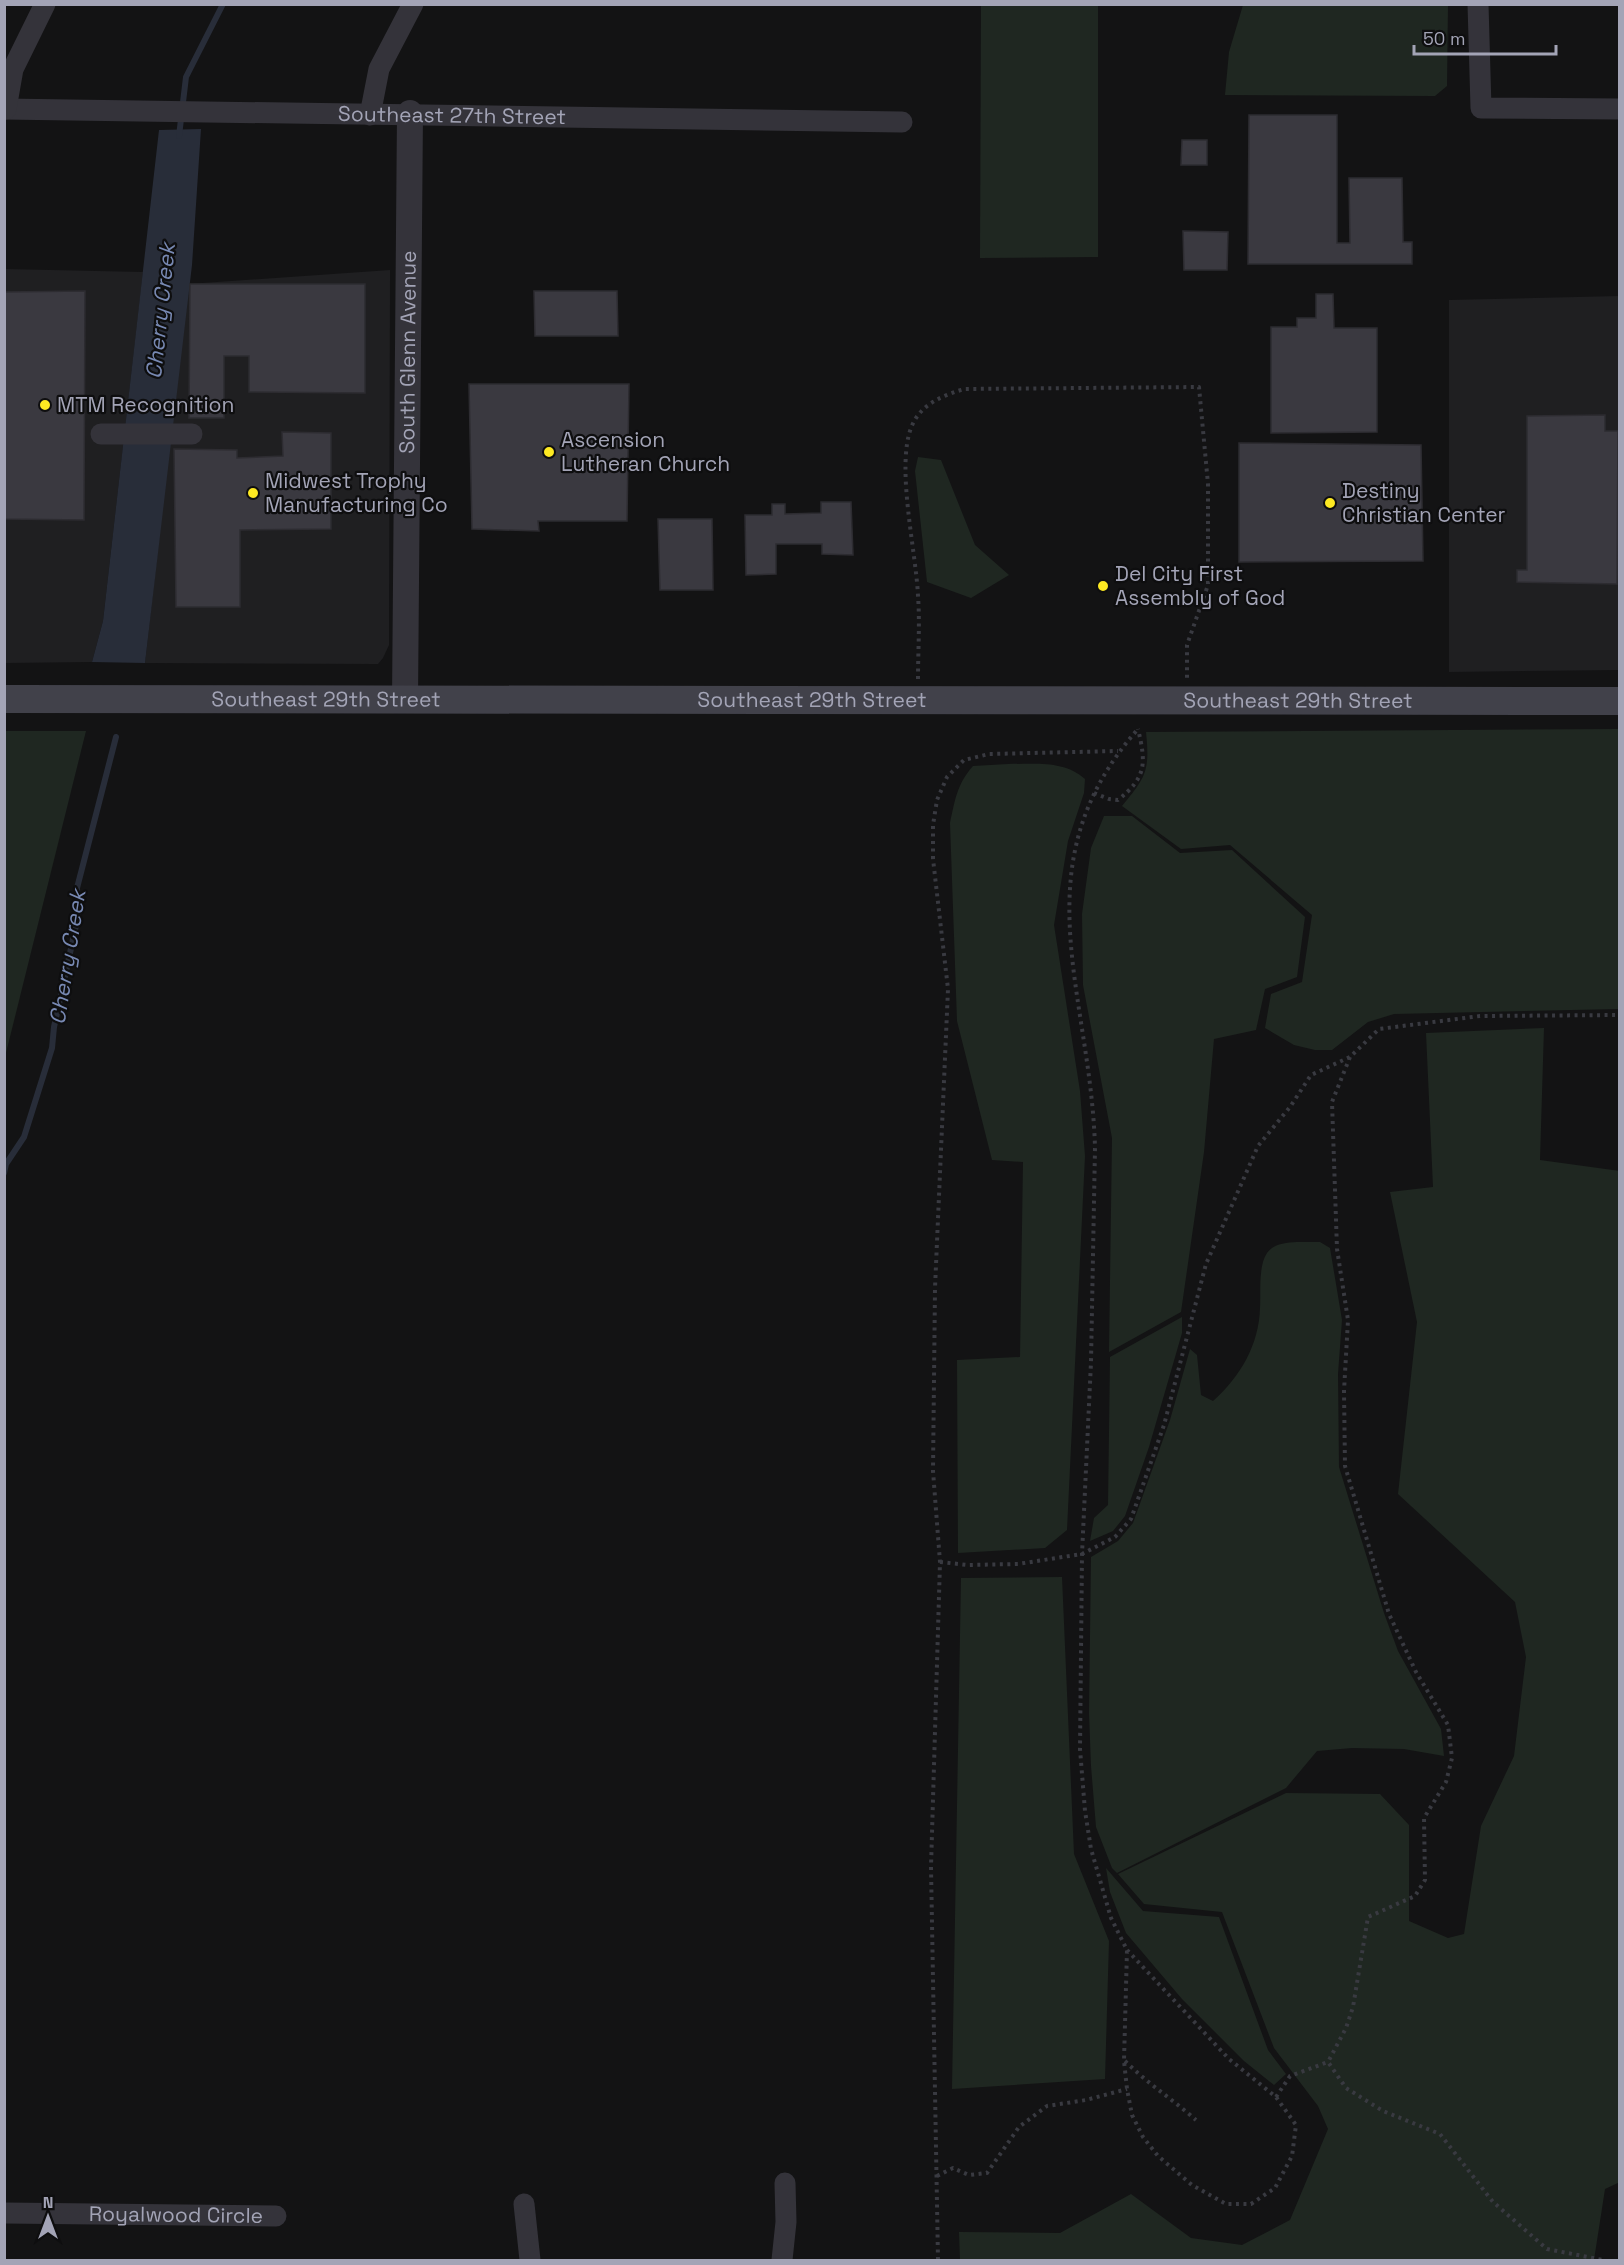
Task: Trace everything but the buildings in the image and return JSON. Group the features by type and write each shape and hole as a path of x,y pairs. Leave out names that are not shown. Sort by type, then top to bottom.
{"main road":[{"name":"Southeast 29th Street","path":"4,699 1620,701"}],"street":[{"path":"5,109 13,69 45,4"},
{"path":"370,115 379,69 413,4"},
{"path":"1478,4 1481,108 1620,109"},
{"name":"Southeast 27th Street","path":"5,109 370,115 410,113 902,122"},
{"name":"South Glenn Avenue","path":"405,700 410,113"},
{"path":"101,434 192,434"},
{"path":"782,2260 786,2222 785,2183"},
{"path":"524,2204 530,2260"},
{"name":"Royalwood Circle","path":"4,2213 276,2216"}],"path":[{"path":"918,700 918,597 908,498 906,450 912,426 925,408 940,396 964,389 1199,387 1208,484 1208,585 1186,645 1186,700"},
{"path":"1094,793 1118,800 1131,790 1144,764 1138,729 1118,751 1105,770 1094,793 1073,857 1068,904 1076,993 1094,1116 1095,1148 1091,1362 1082,1554 1080,1749 1085,1811 1100,1884 1111,1918 1127,1950 1229,2059 1276,2097 1296,2125 1292,2156 1275,2188 1251,2204 1226,2204 1192,2185 1158,2156 1143,2137 1132,2115 1124,2061 1127,1950"},
{"path":"938,2260 931,1866 940,1562 933,1472 933,1426 948,989 933,859 937,800 947,777 964,760 989,754 1118,751"},
{"path":"940,1562 968,1565 1018,1564 1082,1554 1116,1537 1131,1519 1164,1425 1206,1264 1257,1146 1290,1107 1311,1075 1350,1058 1379,1029 1480,1016 1620,1015"},
{"path":"1276,2097 1290,2076 1328,2061 1346,2028 1353,2007 1368,1917 1415,1896 1425,1880 1424,1818 1446,1782 1452,1758 1448,1725 1416,1671 1389,1614 1345,1466 1344,1391 1348,1320 1337,1249 1332,1102 1350,1058"},
{"path":"1124,2061 1144,2080 1170,2097 1196,2120"},
{"path":"1328,2061 1346,2088 1383,2111 1440,2134 1492,2202 1547,2249 1604,2260"},
{"path":"937,2176 953,2168 969,2175 987,2173 1019,2127 1047,2106 1086,2100 1127,2089"}],"shaded area":[{"path":"981,5 1098,5 1098,257 980,258"},
{"path":"1243,5 1448,5 1447,86 1435,96 1225,95 1229,52"},
{"path":"5,269 143,272 103,621 92,662 5,663"},
{"path":"390,270 389,645 383,658 378,664 145,663 188,284"},
{"path":"1619,296 1619,670 1449,672 1449,300"},
{"path":"918,457 941,460 975,545 1009,575 971,598 927,582 915,471"},
{"path":"1619,729 1619,1009 1394,1014 1368,1022 1332,1050 1315,1050 1294,1045 1265,1028 1271,994 1302,982 1312,915 1230,845 1181,849 1122,806 1144,773 1147,756 1146,732"},
{"path":"4,731 86,731 5,1057"},
{"path":"1049,764 1068,769 1085,779 1084,793 1068,841 1054,925 1080,1091 1085,1156 1067,1530 1045,1548 958,1553 957,1360 1020,1357 1023,1162 992,1160 957,1021 950,823 960,786 973,766"},
{"path":"1104,816 1132,816 1180,853 1232,850 1305,917 1297,977 1265,989 1256,1030 1214,1039 1204,1152 1181,1312 1109,1352 1112,1138 1083,985 1082,914 1091,848"},
{"path":"1544,1028 1540,1160 1620,1171 1620,2182 1605,2189 1594,2260 960,2260 959,2232 1060,2233 1131,2194 1191,2238 1242,2245 1290,2220 1328,2129 1318,2106 1274,2048 1222,1912 1144,1904 1118,1874 1286,1793 1380,1794 1409,1825 1409,1921 1448,1938 1464,1934 1481,1826 1514,1756 1526,1657 1515,1602 1398,1494 1417,1322 1390,1192 1433,1187 1426,1033"},
{"path":"1320,1242 1330,1248 1342,1320 1338,1374 1339,1467 1384,1613 1398,1651 1441,1729 1444,1756 1404,1749 1352,1748 1317,1751 1286,1788 1117,1873 1112,1868 1096,1827 1089,1713 1091,1557 1118,1541 1133,1523 1170,1420 1190,1349 1197,1355 1201,1395 1213,1401 1232,1382 1252,1347 1259,1322 1261,1272 1264,1258 1277,1245"},
{"path":"1182,1317 1182,1333 1149,1447 1125,1516 1113,1531 1090,1541 1094,1518 1108,1505 1110,1357"},
{"path":"1062,1577 1074,1854 1109,1941 1105,2079 952,2089 961,1578"},
{"path":"1106,1868 1143,1911 1219,1917 1268,2050 1286,2074 1274,2085 1244,2061 1182,1999 1126,1933 1110,1892"}],"water":[{"path":"201,129 192,265 145,663 92,662 103,621 159,130"}],"waterway":[{"name":"Cherry Creek","path":"179,136 186,77 223,4"},
{"name":"Cherry Creek","path":"4,1173 6,1164 24,1137 52,1048 54,1027 78,916 77,888 116,737"}],"place":[{"name":"MTM Recognition","path":"45,405"},
{"name":"Ascension Lutheran Church","path":"549,452"},
{"name":"Midwest Trophy Manufacturing Co","path":"253,493"},
{"name":"Destiny Christian Center","path":"1330,503"},
{"name":"Del City First Assembly of God","path":"1103,586"}]}
